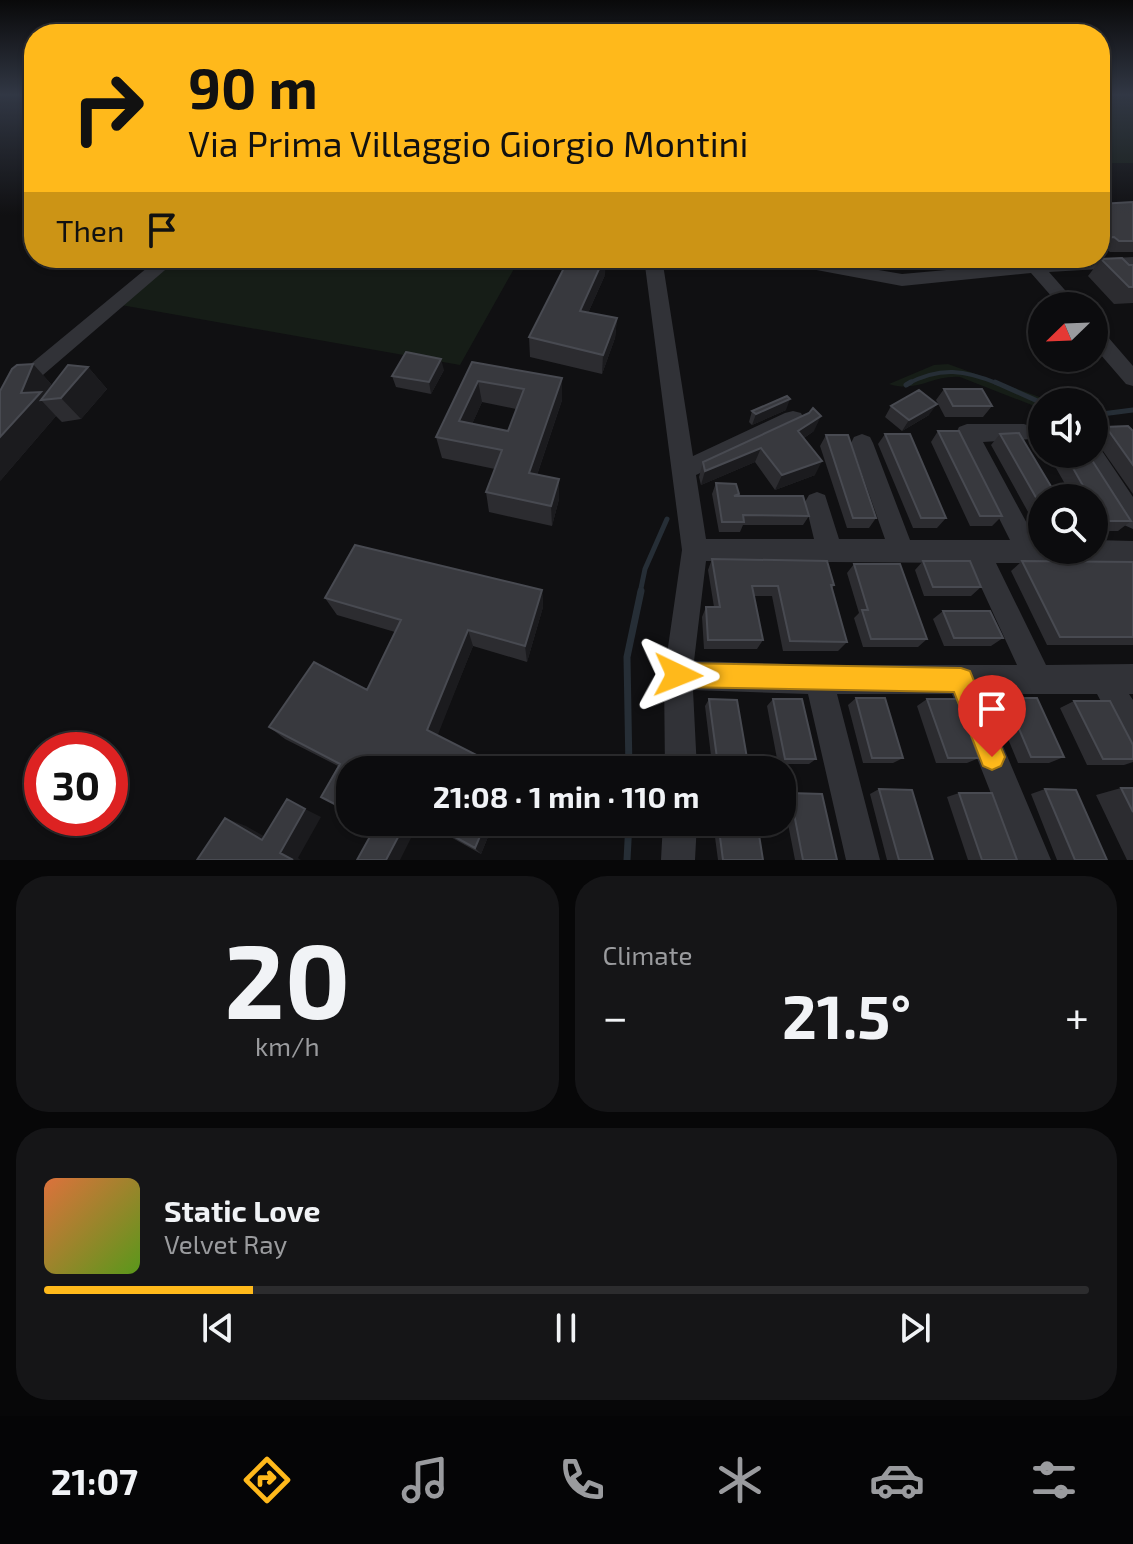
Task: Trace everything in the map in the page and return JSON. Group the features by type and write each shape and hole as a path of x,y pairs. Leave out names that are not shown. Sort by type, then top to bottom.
{"street":[{"path":"1110,262 1133,262"},
{"path":"0,421 22,382 158,268"},
{"path":"654,268 695,550 678,675 681,756"},
{"path":"835,268 902,280 994,268"},
{"path":"1036,268 1058,292"},
{"path":"1108,350 1133,379"},
{"path":"684,470 793,419"},
{"path":"1024,433 967,433 1028,550"},
{"path":"862,443 902,551"},
{"path":"1101,468 1133,518"},
{"path":"817,502 830,551"},
{"path":"695,550 1028,552"},
{"path":"977,551 1038,679"},
{"path":"1108,552 1133,552"},
{"path":"678,675 819,680 1119,679 1133,730"},
{"path":"819,680 863,860"},
{"path":"961,680 1034,860"},
{"path":"678,860 679,836"}],"shaded area":[{"path":"1110,135 1133,135 1133,163 1110,163"},
{"path":"164,268 514,268 460,365 121,305"},
{"path":"948,364 1028,393 1028,404 960,377 908,386 889,384 934,365"}],"building":[{"path":"1133,202 1133,241 1110,237 1110,203"},
{"path":"1122,258 1133,265 1133,287 1129,287 1110,268 1110,259"},
{"path":"564,268 599,268 580,311 617,318 603,355 529,337"},
{"path":"406,352 441,359 429,382 392,376"},
{"path":"472,362 562,378 529,473 559,479 551,506 486,492 502,450 436,437","holes":["478,381 524,389 508,431 459,421"]},
{"path":"33,364 21,393 41,392 0,437 0,391 12,369 17,365"},
{"path":"68,365 88,367 61,398 41,400"},
{"path":"944,389 982,389 992,406 953,406"},
{"path":"919,390 937,404 909,420 891,406"},
{"path":"787,396 790,399 756,414 752,411"},
{"path":"813,408 821,416 798,431 822,461 782,475 761,448 705,471 703,462 809,413"},
{"path":"1128,426 1133,431 1133,465 1108,430 1108,427"},
{"path":"938,431 959,431 1002,516 980,516"},
{"path":"1019,433 1028,448 1028,468 1040,468 1050,484 1028,484 1000,434"},
{"path":"885,434 910,434 946,518 921,518"},
{"path":"826,435 848,435 876,518 853,518"},
{"path":"1073,468 1097,468 1107,484 1082,484"},
{"path":"716,483 736,484 739,494 734,496 803,496 809,516 743,515 744,522 722,522"},
{"path":"1108,485 1131,521 1108,521"},
{"path":"355,545 542,590 525,646 468,630 427,730 478,756 336,756 336,762 269,727 314,662 367,690 401,620 325,598"},
{"path":"712,559 827,561 847,642 790,641 778,586 752,586 763,640 708,640 706,607 720,607"},
{"path":"923,561 970,561 981,587 933,587"},
{"path":"1022,561 1028,561 1028,564 1133,562 1133,637 1060,637"},
{"path":"854,564 900,564 927,639 871,639 862,610 868,610"},
{"path":"943,611 990,611 1003,638 954,638"},
{"path":"856,698 885,698 903,758 872,758"},
{"path":"1006,698 1037,698 1064,757 1031,757"},
{"path":"709,699 737,700 747,756 717,756"},
{"path":"773,699 802,699 816,759 784,756"},
{"path":"927,699 957,699 979,758 948,758"},
{"path":"1074,701 1110,701 1133,745 1133,759 1103,759"},
{"path":"336,771 336,805 321,797"},
{"path":"1121,788 1133,788 1133,812"},
{"path":"879,789 912,790 933,860 899,860"},
{"path":"1045,789 1076,790 1107,860 1075,860"},
{"path":"796,793 822,794 837,860 803,860 796,824"},
{"path":"959,793 992,793 1017,860 982,860"},
{"path":"287,799 305,809 280,853 293,860 197,860 225,818 262,840"},
{"path":"370,836 399,836 386,860 357,860"},
{"path":"453,836 480,836 475,848"},
{"path":"720,836 759,836 763,860 723,860"}],"waterway":[{"path":"911,382 931,374 953,372 999,384"},
{"path":"906,385 911,382"},
{"path":"907,384 911,382"},
{"path":"995,382 1028,397"},
{"path":"1108,413 1133,410"},
{"path":"640,593 645,569 667,519"},
{"path":"629,756 627,657 641,591"},
{"path":"627,860 628,836"}],"route":[{"path":"678,675 819,680 961,680 992,757"}]}
